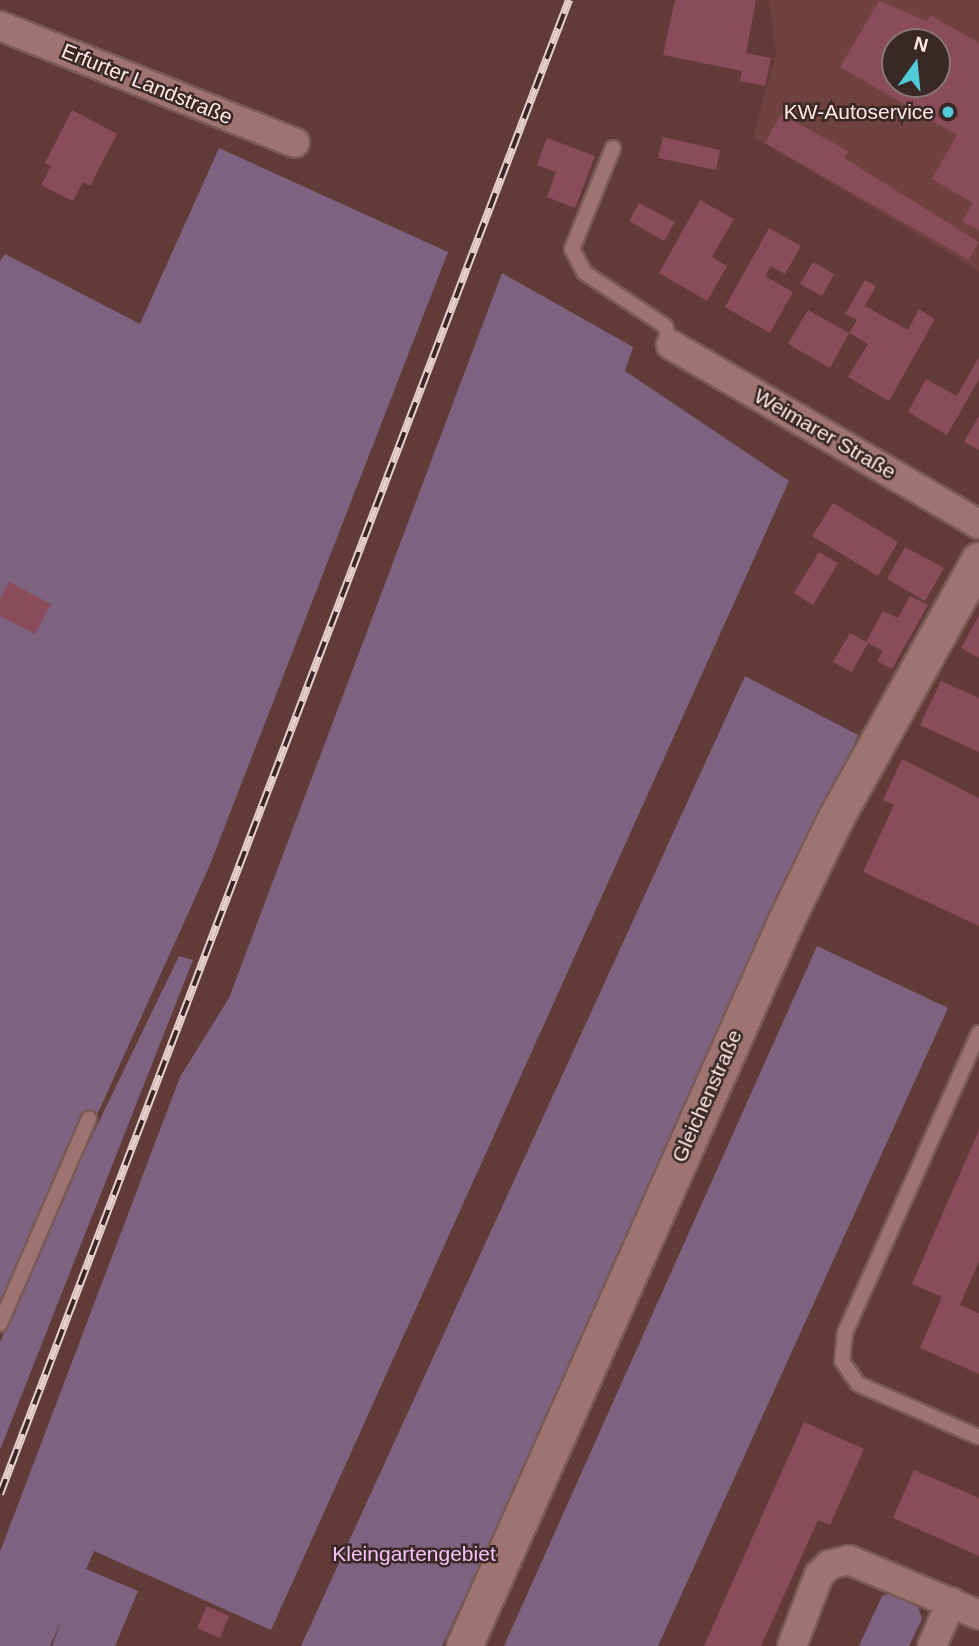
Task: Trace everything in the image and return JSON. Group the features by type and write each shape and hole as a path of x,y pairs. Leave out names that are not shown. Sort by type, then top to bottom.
{"street":[{"name":"Erfurter Landstraße","path":"0,26 295,143"},
{"name":"Weimarer Straße","path":"671,345 979,524"},
{"name":"Gleichenstraße","path":"464,1646 786,920 836,817 979,560"},
{"path":"792,1646 820,1575 837,1562 861,1561 979,1615"},
{"path":"932,1646 951,1602"}],"lane":[{"path":"613,148 572,249 585,273 665,326 671,345"},
{"path":"979,1033 845,1333 842,1361 858,1384 979,1437"},
{"path":"0,1324 89,1118"}],"shaded area":[{"path":"769,0 979,0 979,271 753,137 776,54"}],"green space":[{"path":"219,148 448,252 209,867 0,1330 0,261 5,254 140,324"},
{"path":"502,273 633,347 625,371 789,481 271,1630 94,1551 86,1569 138,1591 115,1646 52,1646 62,1619 50,1646 0,1646 0,1552 180,1077 229,998"},
{"name":"Kleingartengebiet","path":"745,676 858,735 442,1646 301,1646"},
{"name":"Kleingartengebiet","path":"817,946 948,1008 658,1646 504,1646"},
{"path":"179,956 193,960 0,1450 0,1342 51,1221"},
{"path":"894,1592 917,1603 922,1619 909,1646 859,1646 882,1596"}],"building":[{"path":"675,0 756,0 746,53 771,58 765,86 740,81 742,71 663,55"},
{"name":"KW-Autoservice","path":"879,1 927,21 930,15 979,43 979,230 962,221 973,203 932,179 957,135 893,98 951,98 951,28 881,28 881,91 840,67"},
{"path":"72,110 117,134 90,186 83,182 73,201 41,185 51,166 45,163"},
{"path":"781,114 848,151 844,158 979,242 969,260 765,143"},
{"path":"663,137 720,150 716,170 658,158"},
{"path":"547,138 595,156 575,208 547,197 556,172 537,165"},
{"path":"700,200 734,219 712,257 727,266 707,301 659,273"},
{"path":"639,203 675,222 664,241 629,221"},
{"path":"769,228 801,246 785,274 771,266 765,276 793,292 770,333 725,307"},
{"path":"813,262 834,274 822,296 800,284"},
{"path":"865,280 876,286 865,306 908,330 919,309 935,319 889,401 848,377 868,344 849,333 857,320 845,314"},
{"path":"808,310 849,333 830,368 788,344"},
{"path":"979,357 979,379 947,435 908,412 926,379 957,396"},
{"path":"979,416 979,450 964,442"},
{"path":"833,503 898,542 878,576 812,536"},
{"path":"905,547 944,568 925,601 887,579"},
{"path":"819,552 838,563 813,605 794,593"},
{"path":"9,582 51,604 35,634 0,616 0,599"},
{"path":"910,596 928,605 892,669 877,661 883,651 866,642 883,611 898,618"},
{"path":"979,615 979,658 961,648"},
{"path":"850,633 868,643 852,672 833,662"},
{"path":"941,681 979,698 979,752 920,725"},
{"path":"902,759 979,798 979,926 863,872 894,805 883,800"},
{"path":"979,1130 979,1261 960,1305 979,1313 979,1374 920,1348 942,1297 912,1284"},
{"path":"804,1422 864,1449 830,1525 818,1520 761,1646 704,1646"},
{"path":"914,1470 979,1498 979,1556 893,1518"},
{"path":"207,1606 229,1616 220,1638 197,1628"}],"railway":[{"path":"0,1494 569,0"}],"place":[{"name":"KW-Autoservice","path":"948,112"}]}
